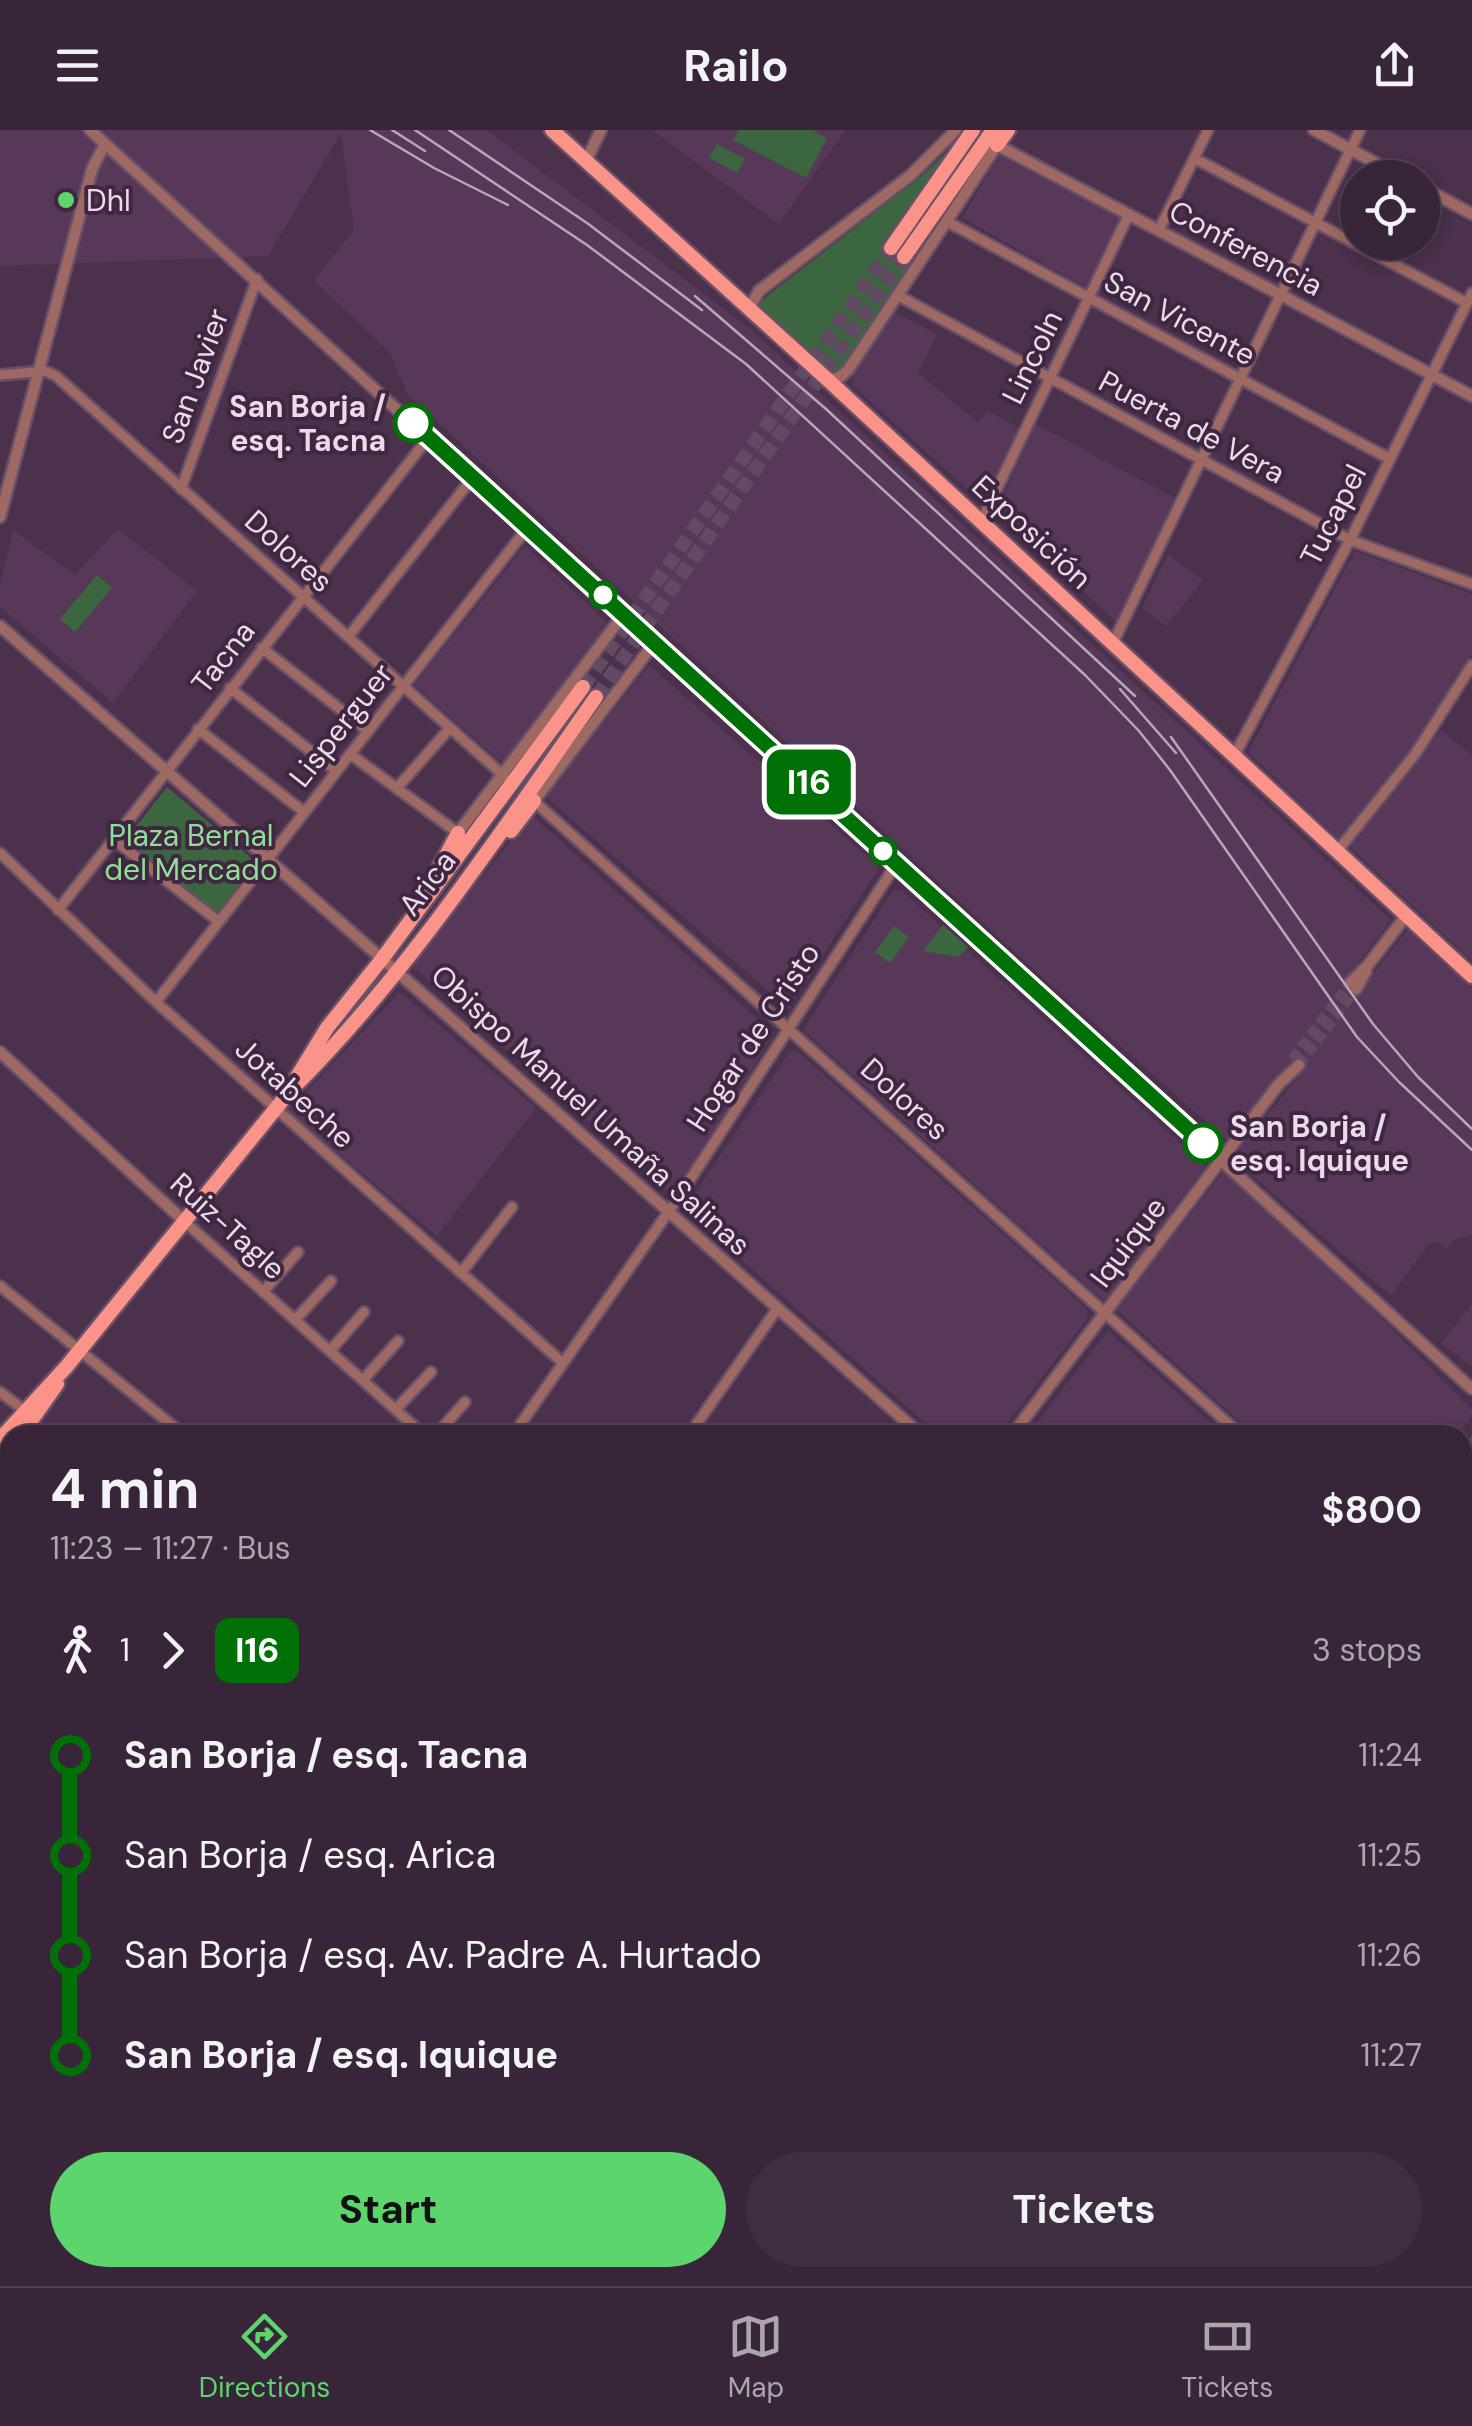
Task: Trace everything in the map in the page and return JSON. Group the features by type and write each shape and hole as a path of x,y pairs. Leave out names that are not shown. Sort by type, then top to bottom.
{"main road":[{"name":"Exposición","path":"552,130 1472,976"},
{"path":"890,248 973,130"},
{"path":"904,257 995,137 1008,130"},
{"name":"Arica","path":"290,1091 327,1028 583,687"},
{"name":"Arica","path":"12,1425 67,1366 275,1109 396,970 596,697"},
{"path":"456,890 534,801"},
{"path":"423,904 438,866 458,833"},
{"name":"Arica","path":"28,1425 67,1366"}],"street":[{"path":"90,130 1472,1388"},
{"path":"586,161 601,130"},
{"path":"748,310 759,292 911,175 956,130"},
{"path":"1158,230 1208,130"},
{"path":"1314,130 1370,160"},
{"path":"1112,645 1360,130"},
{"path":"828,380 848,370 946,221 995,137"},
{"name":"Conferencia","path":"995,137 1128,214 1472,396"},
{"path":"0,518 92,169 105,144"},
{"path":"1194,158 1470,298"},
{"path":"1440,197 1472,214"},
{"name":"Lincoln","path":"982,522 1128,214"},
{"name":"San Vicente","path":"946,221 1390,458"},
{"name":"San Javier","path":"181,489 257,280"},
{"name":"Puerta de Vera","path":"897,296 1350,540 1472,584"},
{"name":"Tucapel","path":"1234,756 1350,540 1470,298"},
{"path":"0,375 38,372"},
{"name":"Dolores","path":"38,372 56,376 504,776"},
{"name":"Tacna","path":"58,910 429,437"},
{"path":"348,637 473,477"},
{"name":"Lisperguer","path":"156,1002 528,527"},
{"name":"Arica","path":"458,833 624,614"},
{"name":"Obispo Manuel Umaña Salinas","path":"0,626 910,1425"},
{"path":"534,801 655,642"},
{"path":"262,648 368,731"},
{"path":"1336,853 1416,753 1472,664"},
{"path":"230,688 336,771"},
{"path":"397,788 450,728"},
{"path":"198,729 304,812"},
{"path":"350,754 458,833"},
{"name":"Dolores","path":"534,801 1230,1425"},
{"path":"112,839 218,921"},
{"name":"Jotabeche","path":"0,854 156,1002 563,1363"},
{"name":"Hogar de Cristo","path":"520,1425 668,1212 897,863"},
{"path":"1353,986 1405,916"},
{"name":"Ruiz-Tagle","path":"0,1052 413,1425"},
{"name":"Iquique","path":"1020,1425 1295,1062"},
{"path":"460,1274 512,1207"},
{"path":"263,1292 298,1252"},
{"path":"295,1320 331,1281"},
{"path":"0,1286 172,1425"},
{"path":"696,1425 778,1309"},
{"path":"330,1351 364,1312"},
{"path":"363,1380 398,1341"},
{"path":"396,1410 431,1372"},
{"path":"0,1392 24,1410"},
{"path":"445,1425 465,1402"}],"shaded area":[{"path":"0,130 487,130 750,329 1391,920 1347,978 1358,994 1408,929 1472,988 1472,1236 1455,1239 1446,1249 1438,1242 1428,1245 1391,1296 1232,1158 1303,1071 1291,1065 1228,1141 1038,973 408,395 390,353 314,280 354,230 341,133 268,256 0,266"},
{"path":"652,130 845,130 779,224"},
{"path":"999,155 1120,218 1087,288 962,218"},
{"path":"894,312 937,334 918,373 978,422 988,411 1021,429 985,505 852,385 855,371"},
{"path":"1035,424 1177,499 1116,622 997,510"},
{"path":"118,529 197,591 113,703 0,607 0,583 13,530 75,575"},
{"path":"525,546 609,624 504,764 414,685"},
{"path":"1355,551 1472,594 1472,655 1414,746 1341,841 1248,752"},
{"path":"1168,554 1203,581 1166,626 1142,608"},
{"path":"649,665 879,867 789,1009 545,796"},
{"path":"1441,730 1472,755 1472,961 1350,847"},
{"path":"532,815 774,1034 672,1196 411,965"},
{"path":"894,889 901,890 1206,1166 1104,1301 803,1030"},
{"path":"400,992 536,1108 437,1236 288,1111"},
{"path":"791,1050 796,1050 1087,1309 1087,1319 1006,1425 928,1425 688,1212 688,1204"},
{"path":"1224,1171 1344,1280 1472,1410 1472,1416 1465,1425 1243,1425 1116,1309"},
{"path":"1472,1304 1472,1367 1441,1343"},
{"path":"1108,1331 1213,1425 1035,1425"}],"green space":[{"path":"739,130 812,130 827,138 806,178 733,140"},
{"path":"958,141 884,250 911,269 844,372 831,375 757,310 758,303 919,178"},
{"path":"717,144 745,159 737,173 709,158"},
{"path":"97,575 112,588 75,632 60,619"},
{"name":"Plaza Bernal del Mercado","path":"167,787 257,863 216,915 123,843"},
{"path":"943,925 968,947 958,957 923,951"},
{"path":"894,926 909,937 890,963 875,952"}],"tunnel":[{"path":"583,687 891,248"},
{"path":"596,697 904,257"},
{"path":"1292,1059 1350,983"},
{"path":"1299,1065 1356,989"}],"railway":[{"path":"370,130 508,205"},
{"path":"392,130 425,151"},
{"path":"415,130 587,245 746,364 1085,675 1170,770 1357,1037 1472,1150"},
{"path":"449,130 587,223 702,310"},
{"path":"695,296 826,409 1135,696"},
{"path":"1120,689 1176,753"},
{"path":"1171,737 1373,1024 1418,1077 1472,1129"}],"bus line":[{"name":"I16","path":"413,423 1203,1143"}],"place":[{"name":"Dhl","path":"66,200"},
{"name":"San Borja / esq. Tacna","path":"413,423"},
{"name":"San Borja / esq. Iquique","path":"1203,1143"}]}
